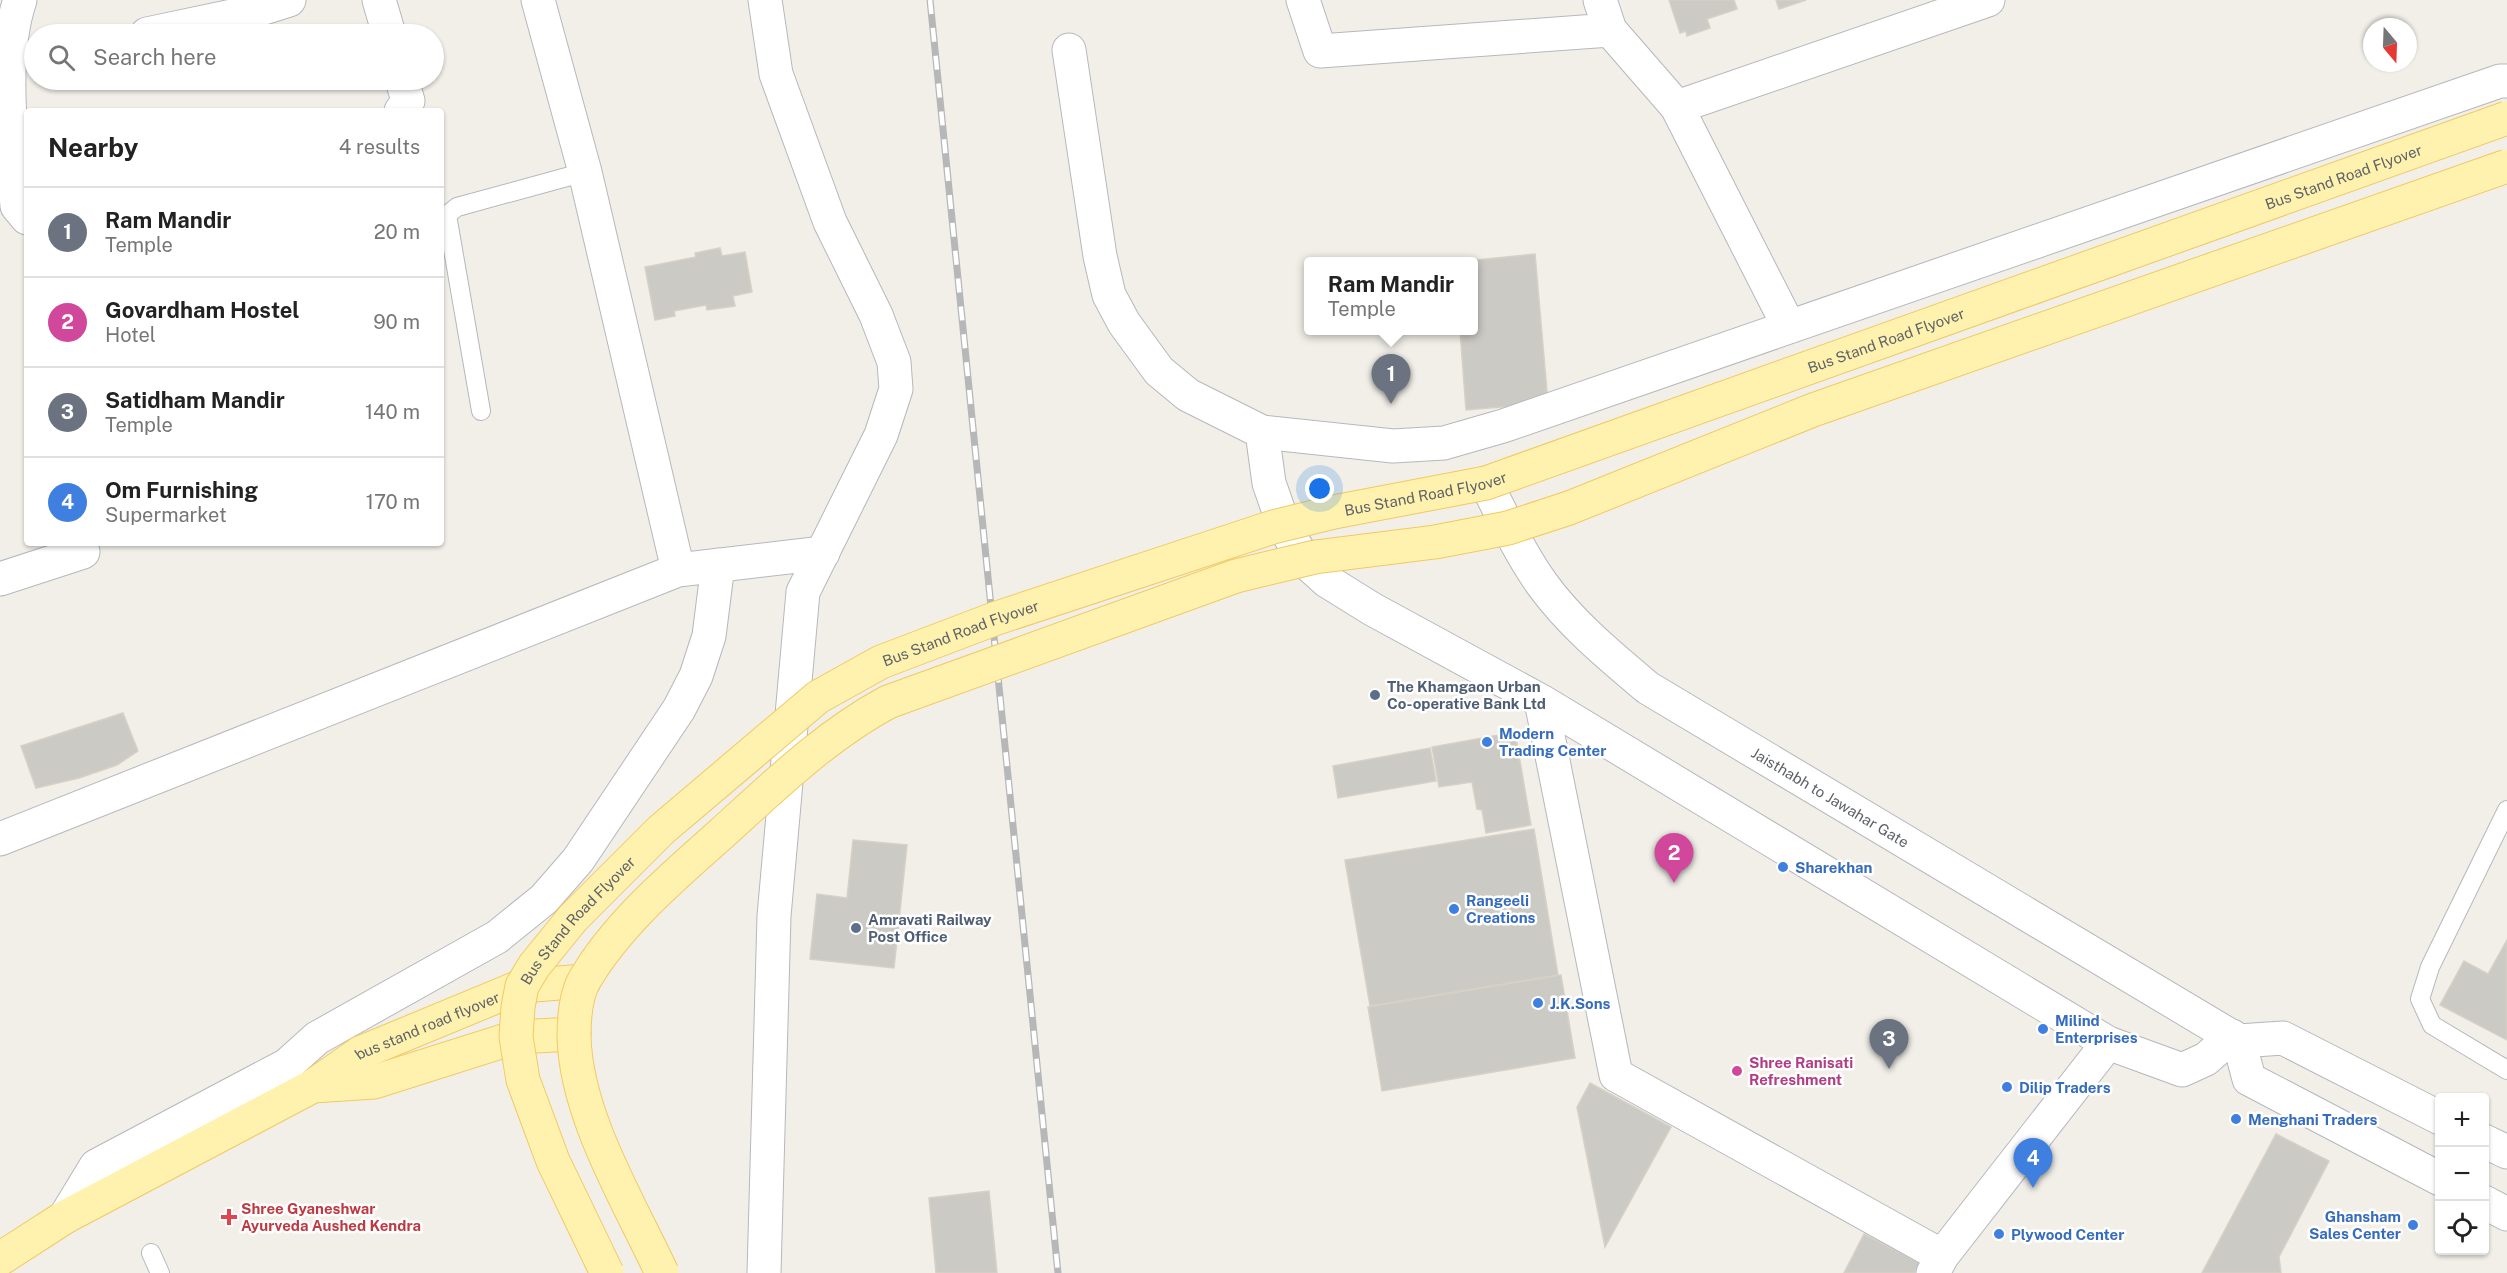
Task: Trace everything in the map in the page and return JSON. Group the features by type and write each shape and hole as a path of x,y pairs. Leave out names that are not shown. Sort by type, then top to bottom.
{"main road":[{"name":"Bus Stand Road Flyover","path":"607,1273 553,1161 523,1080 516,1037 522,986 534,966 573,918 661,830 818,697 881,662 994,619 1273,526 1486,483 2507,118"},
{"path":"662,1273 597,1135 576,1070 574,1034 584,981 625,927 672,878 799,764 850,722 888,702 1236,576 1315,557 1434,542 1508,528 1569,508 1824,406 2507,166"},
{"name":"bus stand road flyover","path":"0,1259 65,1217 313,1086 360,1053 522,986 584,981"},
{"name":"bus stand road flyover","path":"313,1086 374,1082 516,1037 574,1034"}],"street":[{"path":"20,0 14,16 21,67 17,206 24,214"},
{"path":"194,24 251,12 289,0"},
{"path":"379,0 386,24"},
{"path":"538,0 585,172 678,570"},
{"path":"764,1273 774,916 803,592 881,435 896,389 894,362 876,315 830,222 776,74 765,0"},
{"path":"1303,0 1320,51 1605,15 1677,107 1789,327"},
{"path":"1677,107 1988,0"},
{"path":"1069,50 1100,256 1109,295 1124,323 1159,371 1188,395 1262,432 1393,446 1444,443 1503,426 2500,81 2507,81"},
{"path":"403,108 408,101 405,90"},
{"path":"1262,432 1269,483 1285,529 1306,562 1327,580 1372,609 1541,701 2108,1043 2182,1070 2206,1059 2235,1038 2283,1038 2435,1116"},
{"name":"Jaisthabh to Jawahar Gate","path":"1486,483 1508,528 1542,584 1572,621 1648,688 2235,1038"},
{"path":"0,579 83,552"},
{"path":"0,839 678,570 823,553"},
{"path":"65,1217 96,1166 287,1065 317,1038 497,937 544,899 578,860 683,700 696,676 709,636 718,565"},
{"path":"1541,701 1616,1075 1937,1265 2108,1043"},
{"path":"2235,1038 2249,1079 2435,1177"},
{"path":"2489,1143 2507,1152"},
{"path":"2489,1205 2507,1214"}],"lane":[{"path":"481,411 447,215 457,207 585,172"},
{"path":"2507,810 2430,967 2420,999 2432,1025 2507,1070"},
{"path":"151,1253 160,1273"}],"building":[{"path":"1669,0 1734,0 1737,9 1707,19 1710,28 1687,36 1686,31 1680,33"},
{"path":"1776,0 1806,0 1779,9"},
{"path":"720,248 722,256 745,252 752,292 733,296 735,306 707,310 706,305 674,311 675,316 655,320 645,267 696,257 695,253"},
{"path":"1535,254 1548,403 1466,410 1460,335 1478,335 1478,260"},
{"path":"123,713 138,751 117,765 79,778 36,788 21,746"},
{"path":"1515,732 1531,825 1486,833 1482,810 1477,809 1472,782 1439,787 1432,747"},
{"path":"1430,748 1436,781 1338,798 1333,766"},
{"path":"1534,829 1558,975 1370,1006 1345,860"},
{"name":"Amravati Railway Post Office","path":"853,840 907,845 894,968 810,959 817,894 847,898"},
{"path":"2507,940 2507,1040 2440,1005 2464,961 2488,974"},
{"path":"1561,975 1575,1058 1382,1091 1368,1007"},
{"path":"1590,1083 1671,1127 1605,1247 1577,1107"},
{"path":"2276,1134 2329,1161 2279,1257 2281,1273 2202,1273"},
{"path":"989,1191 997,1273 936,1273 929,1198"},
{"path":"1864,1234 1920,1263 1914,1273 1844,1273"}],"railway":[{"path":"930,0 1058,1273"}],"place":[{"name":"Ram Mandir","path":"1391,404"},
{"name":"The Khamgaon Urban Co-operative Bank Ltd","path":"1375,695"},
{"name":"Modern Trading Center","path":"1487,742"},
{"name":"Sharekhan","path":"1783,867"},
{"name":"Govardham Hostel","path":"1674,883"},
{"name":"Rangeeli Creations","path":"1454,909"},
{"name":"Amravati Railway Post Office","path":"856,928"},
{"name":"J.K.Sons","path":"1538,1003"},
{"name":"Milind Enterprises","path":"2043,1029"},
{"name":"Satidham Mandir","path":"1889,1069"},
{"name":"Shree Ranisati Refreshment","path":"1737,1071"},
{"name":"Dilip Traders","path":"2007,1087"},
{"name":"Menghani Traders","path":"2236,1119"},
{"name":"Om Furnishing","path":"2033,1188"},
{"name":"Shree Gyaneshwar Ayurveda Aushed Kendra","path":"229,1217"},
{"name":"Ghansham Sales Center","path":"2413,1225"},
{"name":"Plywood Center","path":"1999,1234"}]}
